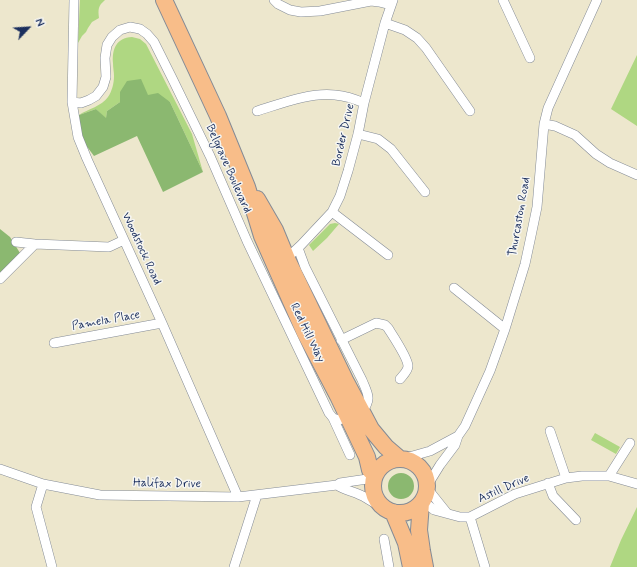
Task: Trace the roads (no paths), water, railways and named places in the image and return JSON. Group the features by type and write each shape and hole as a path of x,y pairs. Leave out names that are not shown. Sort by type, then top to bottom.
{"highway":[{"name":"Red Hill Way","path":"164,0 218,116 247,187 262,236 287,258 305,333 367,456 370,470 374,476"},
{"name":"Red Hill Way","path":"347,416 371,429 386,447 401,459"},
{"path":"410,567 406,543 386,508 376,499 374,493 374,476 379,468 392,460 401,459 410,461 417,465 426,478 419,530 425,567"},
{"path":"386,508 401,513 408,511 415,508 424,494"}],"street":[{"name":"Woodstock Road","path":"74,0 72,102 78,137 238,496"},
{"path":"274,0 278,4 290,10 301,12 320,11 372,1 392,3"},
{"path":"503,0 530,58"},
{"name":"Thurcaston Road","path":"424,494 440,465 455,445 458,436 465,426 490,371 505,329 525,264 537,207 544,124 548,108 597,0"},
{"name":"Border Drive","path":"287,258 332,212 340,196 358,134 364,103 385,23 392,3"},
{"path":"385,23 405,30 417,38 426,48 467,108 473,99"},
{"name":"Belgrave Boulevard","path":"72,102 81,103 89,100 96,96 103,88 106,77 106,45 112,36 120,30 130,27 140,29 154,42 210,156 247,241 329,412 347,416 350,455"},
{"path":"257,112 315,95 334,94 353,98 364,103"},
{"path":"544,124 555,126 575,135 596,154 610,163 637,175"},
{"path":"358,134 378,139 391,149 425,192"},
{"path":"332,212 388,255"},
{"path":"16,242 109,247 124,240"},
{"path":"0,279 35,244"},
{"path":"287,258 305,267 362,380 369,398 367,404 347,416"},
{"path":"454,288 505,329"},
{"name":"Pamela Place","path":"54,343 162,323"},
{"path":"341,340 376,323 385,325 408,364 407,370 400,379"},
{"path":"550,431 566,478"},
{"path":"401,459 430,451 458,436"},
{"path":"609,476 630,443"},
{"name":"Halifax Drive","path":"0,469 43,484 100,495 257,495 337,485 340,482 374,476"},
{"name":"Astill Drive","path":"424,494 434,510 460,517 470,517 515,494 566,478 582,476 609,476 637,484"},
{"path":"43,484 36,507 52,567"},
{"name":"Astill Drive","path":"548,484 553,496 576,520"},
{"name":"Halifax Drive","path":"337,485 341,488 358,493 375,504 386,508"},
{"path":"424,494 447,513"},
{"path":"234,567 257,495"},
{"name":"Astill Drive","path":"470,517 485,567"},
{"path":"384,539 389,567"}]}
